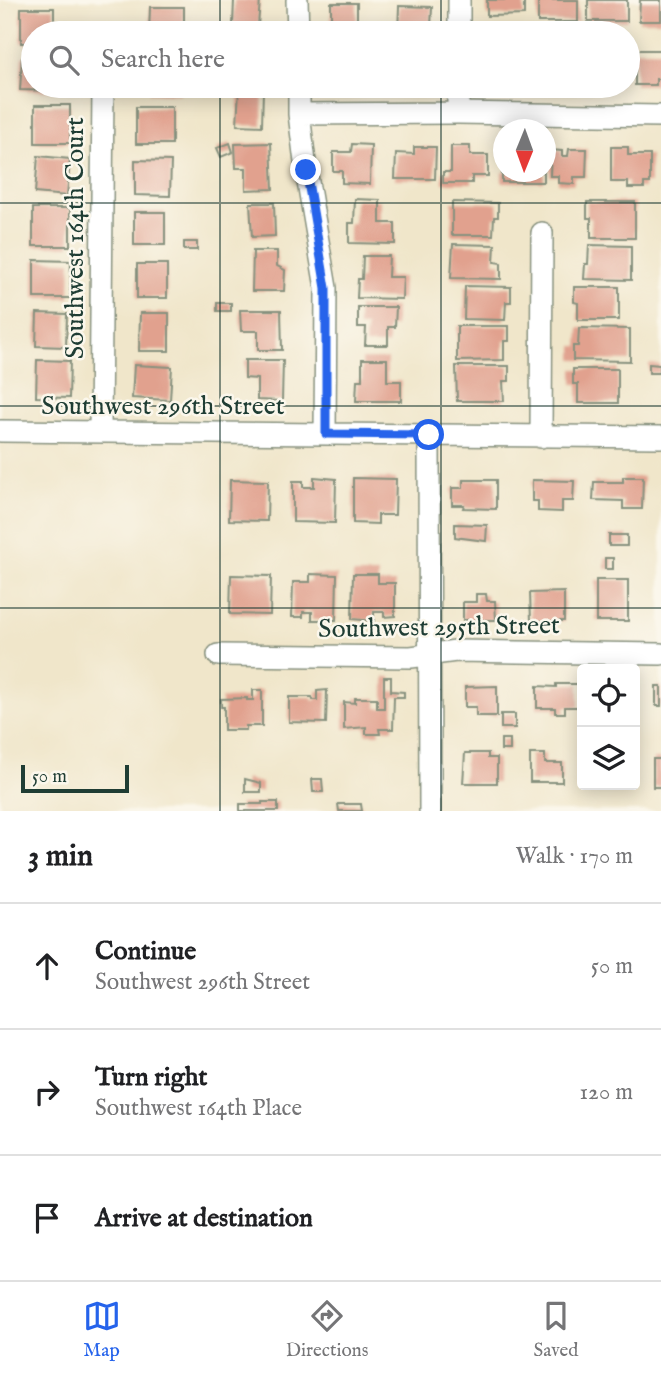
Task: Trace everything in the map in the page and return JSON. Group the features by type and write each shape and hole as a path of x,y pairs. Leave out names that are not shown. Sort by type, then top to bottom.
{"street":[{"path":"297,0 298,21"},
{"path":"459,0 459,21"},
{"name":"Southwest 164th Court","path":"100,432 103,98"},
{"path":"299,98 299,114 326,288 326,434"},
{"path":"458,98 458,113"},
{"path":"299,114 661,116"},
{"path":"541,233 541,437"},
{"name":"Southwest 296th Street","path":"0,431 661,437"},
{"path":"429,435 429,811"},
{"name":"Southwest 295th Street","path":"218,655 411,657 456,651 661,654"}],"building":[{"path":"234,0 260,0 258,21 233,21"},
{"path":"487,0 524,0 524,15 487,16"},
{"path":"538,0 578,0 578,21 538,21"},
{"path":"588,0 627,0 627,21 588,21"},
{"path":"640,0 661,0 661,21 639,21"},
{"path":"331,3 357,3 357,21 331,21"},
{"path":"399,6 432,7 431,21 398,21"},
{"path":"150,7 184,7 184,21 149,21"},
{"path":"21,8 54,8 54,21 21,21"},
{"path":"640,50 661,50 661,79 656,79 656,85 640,85"},
{"path":"238,98 263,98 262,126 237,125"},
{"path":"35,105 70,105 70,143 35,143"},
{"path":"136,107 172,107 172,144 136,144"},
{"path":"230,143 233,152 221,157 217,148"},
{"path":"271,143 273,189 246,190 246,168 236,168 235,144"},
{"path":"352,144 371,145 370,184 342,183 342,171 333,171 333,152 351,152"},
{"path":"451,146 470,146 470,155 488,155 488,176 472,176 472,183 443,183 443,172 451,172"},
{"path":"414,147 436,147 435,179 395,179 396,153 414,154"},
{"path":"611,147 628,147 628,155 650,155 650,183 644,183 644,188 628,188 628,182 611,182"},
{"path":"569,149 587,149 586,177 574,177 574,184 558,183 556,150 562,151 562,156 568,156"},
{"path":"38,156 70,159 67,196 35,193"},
{"path":"135,160 171,161 170,196 135,195"},
{"path":"355,199 380,200 380,223 395,223 395,244 349,243 349,223 354,223"},
{"path":"452,202 498,203 498,217 494,217 493,235 452,235"},
{"path":"587,202 635,202 635,238 591,238 591,218 587,218"},
{"path":"250,203 274,203 275,236 252,237"},
{"path":"33,208 70,208 70,246 33,246"},
{"path":"134,212 165,212 165,245 134,245"},
{"path":"184,242 197,242 197,250 184,250"},
{"path":"453,244 495,245 494,262 501,263 501,279 451,278"},
{"path":"589,245 631,246 631,280 584,279"},
{"path":"253,251 277,251 277,266 285,270 284,291 252,291"},
{"path":"363,256 389,256 388,277 403,277 402,299 357,298 358,279 362,279"},
{"path":"34,260 71,261 70,298 34,298"},
{"path":"137,264 167,264 167,298 137,298"},
{"path":"465,286 511,287 511,302 506,302 505,320 464,319"},
{"path":"574,287 619,287 619,320 578,320"},
{"path":"217,303 231,303 231,311 217,311"},
{"path":"358,307 396,307 395,327 388,327 388,345 365,345 366,327 358,327"},
{"path":"240,310 281,310 282,350 258,350 258,331 241,331"},
{"path":"37,313 67,314 66,347 36,346"},
{"path":"140,313 169,313 169,351 139,351"},
{"path":"457,326 509,326 509,341 504,341 504,360 457,361"},
{"path":"579,328 630,329 630,361 573,360 573,346 578,346"},
{"path":"362,359 387,359 387,381 401,381 401,401 356,401 357,380 362,380"},
{"path":"37,360 70,361 69,398 36,397"},
{"path":"245,360 283,360 282,401 257,400 257,379 245,378"},
{"path":"649,364 660,365 660,373 649,373"},
{"path":"134,365 172,367 170,400 132,398"},
{"path":"456,366 509,366 509,381 503,381 504,401 457,401"},
{"path":"573,369 618,369 618,403 578,403 578,384 573,384"},
{"path":"314,477 336,479 335,523 293,522 293,481 303,481 303,487 314,487"},
{"path":"623,477 643,477 642,509 623,509 623,501 593,500 594,482 623,482"},
{"path":"353,478 396,479 395,515 378,515 378,524 353,523"},
{"path":"230,480 268,481 267,521 229,520"},
{"path":"463,480 496,480 496,509 452,505 452,488 463,488"},
{"path":"532,480 574,481 573,501 562,501 562,512 538,511 538,501 532,501"},
{"path":"455,524 487,525 486,541 455,537"},
{"path":"609,535 627,535 627,546 609,546"},
{"path":"605,558 613,558 613,569 605,569"},
{"path":"310,574 337,575 336,620 312,620 312,612 303,612 303,617 292,617 293,582 310,582"},
{"path":"353,574 378,574 378,583 395,583 395,616 384,617 384,612 374,612 374,621 352,619"},
{"path":"231,575 271,576 270,615 230,614"},
{"path":"596,580 628,580 628,621 596,621"},
{"path":"564,592 564,621 531,621 530,593"},
{"path":"476,594 486,594 487,601 495,601 496,620 463,620 463,602 476,602"},
{"path":"384,677 391,677 391,691 404,692 404,697 394,697 393,729 379,729 380,734 366,734 366,727 344,729 344,702 355,703 355,698 377,698 377,708 384,708"},
{"path":"556,684 577,684 577,707 565,707 565,713 555,713 555,708 537,708 537,686 556,687"},
{"path":"497,686 497,716 476,716 476,707 465,707 465,687"},
{"path":"656,686 661,686 661,706 656,706"},
{"path":"253,690 262,690 262,726 246,726 246,730 224,730 224,707 221,707 221,699 253,700"},
{"path":"327,690 326,723 289,722 289,697 312,697 317,700 317,691"},
{"path":"501,714 515,714 515,728 501,728"},
{"path":"501,739 510,739 510,750 501,750"},
{"path":"465,753 488,753 488,758 497,758 497,783 463,783"},
{"path":"530,754 545,754 545,763 562,763 562,782 530,782"},
{"path":"653,759 661,759 661,787 653,787"},
{"path":"245,779 261,783 261,792 245,792"},
{"path":"312,779 322,779 323,792 313,792"},
{"path":"278,802 278,811 240,811 240,804"},
{"path":"338,804 361,804 362,811 339,811"}],"route":[{"path":"306,170 326,288 326,434 429,435"}]}
